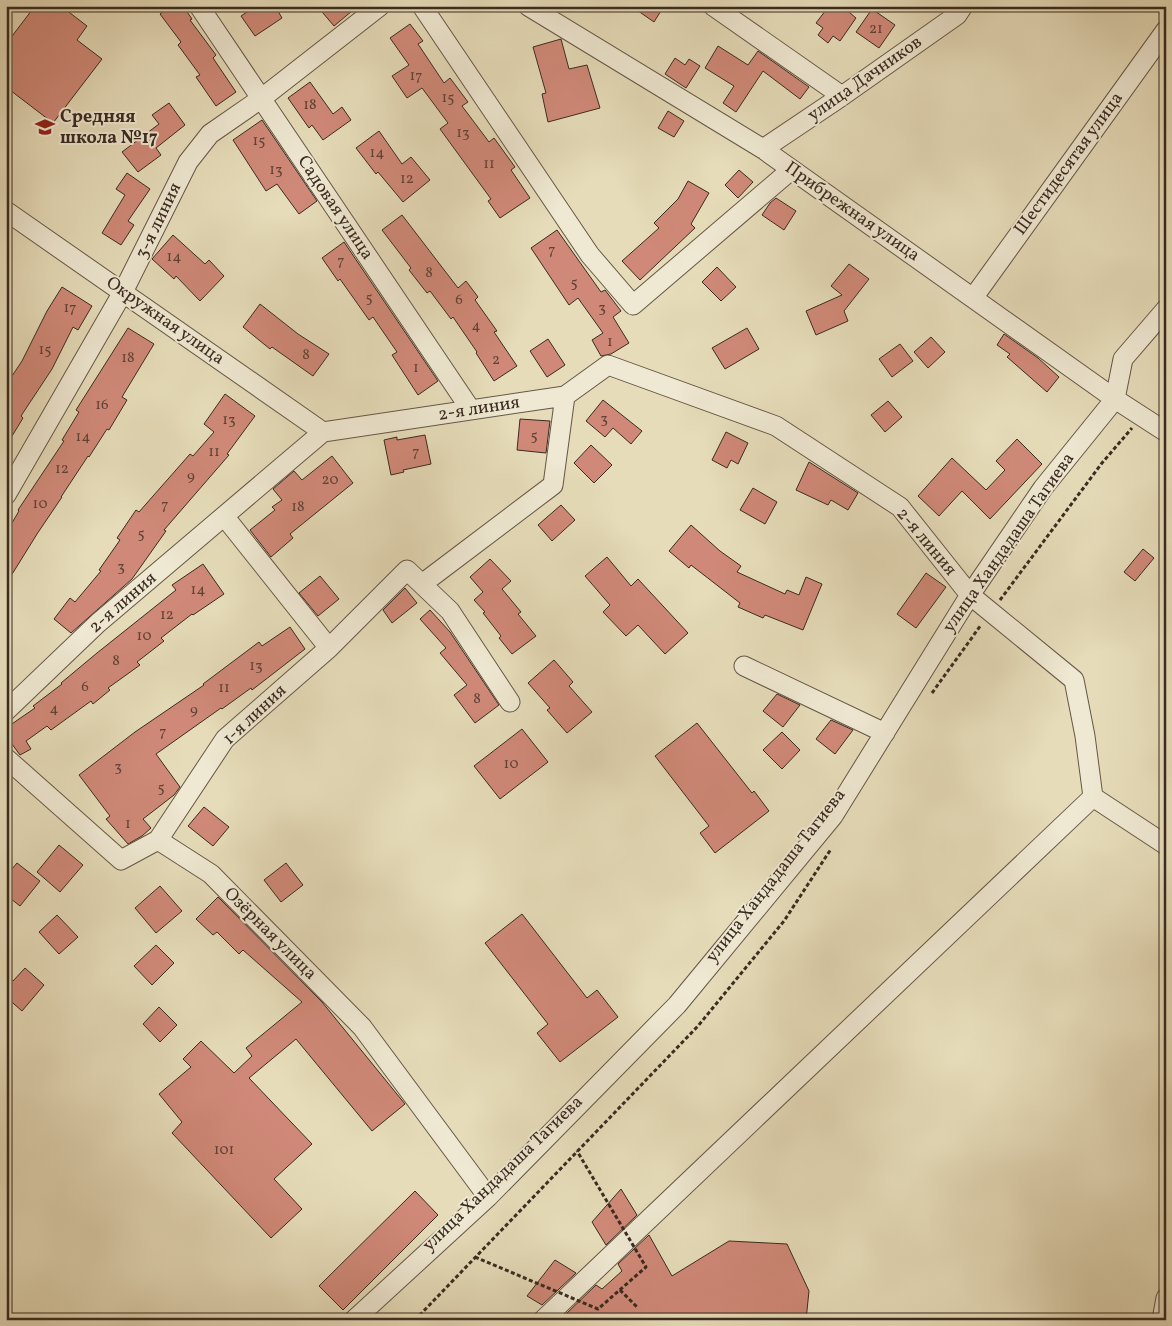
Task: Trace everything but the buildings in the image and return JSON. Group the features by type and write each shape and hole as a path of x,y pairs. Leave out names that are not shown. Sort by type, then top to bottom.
{"street":[{"name":"Садовая улица","path":"199,6 470,410"},
{"name":"3-я линия","path":"6,495 123,292 188,162 210,134 262,98 380,6"},
{"path":"422,6 590,256 634,305 791,170"},
{"name":"Прибрежная улица","path":"528,6 763,149 1115,399 1166,432"},
{"path":"713,6 842,96"},
{"name":"улица Дачников","path":"763,149 957,15 963,6"},
{"name":"Шестидесятая улица","path":"972,298 1166,30"},
{"name":"Окружная улица","path":"6,211 323,432"},
{"path":"1115,399 1123,359 1166,309"},
{"name":"2-я линия","path":"6,711 98,623 323,432 565,396 608,365 776,426 900,507 969,593"},
{"path":"510,702 450,611 422,584 553,485 565,396"},
{"name":"улица Хандадаша Тагиева","path":"354,1320 487,1196 677,1005 833,816 969,593 1043,488 1115,399"},
{"path":"224,516 329,648"},
{"name":"1-я линия","path":"158,840 225,739 329,648 407,570 422,584"},
{"path":"969,593 1074,680 1086,736 1093,797 1166,846"},
{"path":"744,666 883,732"},
{"path":"6,758 121,860 158,840"},
{"path":"543,1320 1093,797"},
{"name":"Озёрная улица","path":"158,840 211,874 362,1026 487,1196"},
{"name":"улица Хандадаша Тагиева","path":"350,1320 487,1196"},
{"path":"1162,1320 1166,1298"}],"path":[{"path":"475,1257 598,1309 646,1267 577,1152"},
{"path":"620,1290 638,1308"}],"place":[{"name":"Средняя школа №17","path":"45,127"}]}
